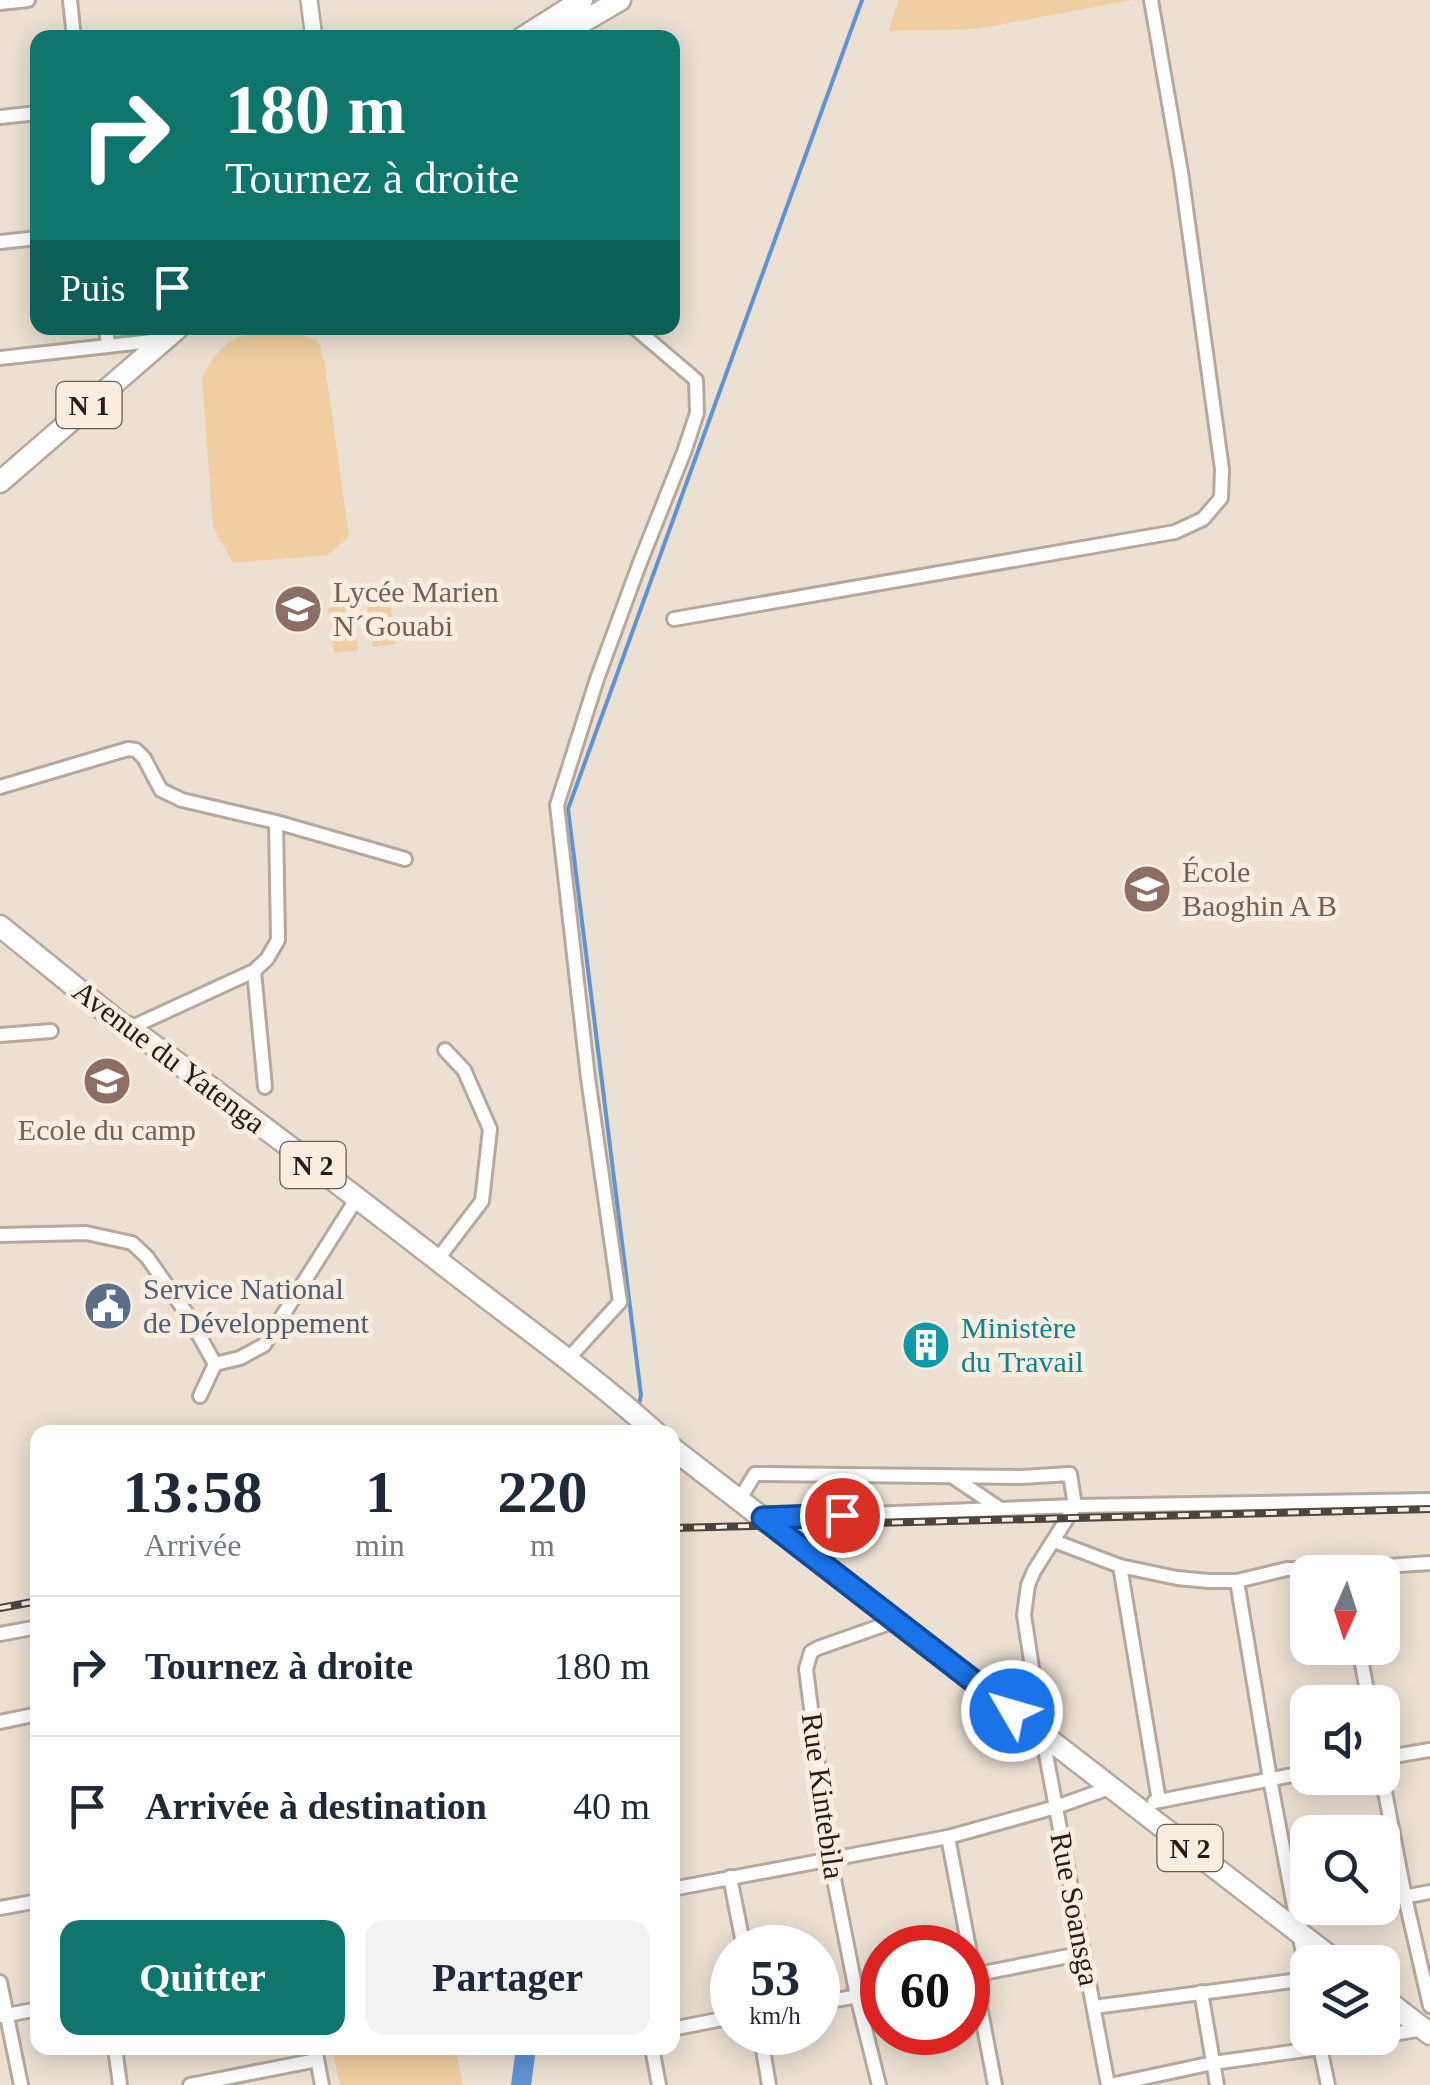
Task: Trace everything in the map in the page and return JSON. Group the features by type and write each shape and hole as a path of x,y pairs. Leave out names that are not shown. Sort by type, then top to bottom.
{"main road":[{"path":"535,30 582,0"},
{"path":"569,30 620,0"},
{"name":"N 1","path":"0,482 170,335"},
{"name":"Avenue du Yatenga","path":"0,926 122,1024 357,1198 647,1425"},
{"name":"N 2","path":"680,1454 1245,1892 1290,1920"},
{"name":"N 2","path":"1298,1925 1319,1945"},
{"path":"1400,2011 1428,2030"}],"street":[{"path":"0,3 28,0"},
{"path":"70,0 73,30"},
{"path":"309,0 313,30"},
{"path":"674,619 1175,532 1203,519 1221,498 1222,469 1208,364 1181,172 1151,0"},
{"path":"0,117 30,114"},
{"path":"0,242 30,239"},
{"path":"107,335 108,345"},
{"path":"0,358 165,335"},
{"path":"567,1360 620,1302 581,1023 557,805 603,662 697,413 696,380 643,335"},
{"path":"0,787 136,750 161,790 182,800 276,822 405,860"},
{"path":"130,1028 254,971 268,958 278,940 276,822"},
{"path":"254,971 265,1086"},
{"path":"0,1035 50,1031"},
{"path":"437,1260 482,1202 490,1129 464,1070 445,1050"},
{"path":"215,1364 264,1346 357,1198"},
{"path":"0,1235 86,1232 132,1243 148,1257 215,1364"},
{"path":"200,1396 215,1364"},
{"path":"739,1500 754,1474 1070,1474 1075,1506"},
{"path":"950,1475 1001,1509"},
{"path":"763,1518 1075,1506 1430,1500"},
{"name":"Rue Soansga","path":"1075,1506 1034,1571 1024,1615 1042,1733 1109,2085"},
{"path":"1054,1541 1120,1566 1177,1578 1237,1580 1290,1569"},
{"path":"1400,1566 1430,1563"},
{"path":"1120,1566 1159,1801"},
{"path":"1237,1580 1290,1883"},
{"name":"Rue Kintebila","path":"879,2085 830,1859 806,1686 811,1652 894,1621"},
{"path":"0,1634 30,1628"},
{"path":"0,1722 30,1716"},
{"path":"1400,1755 1430,1750"},
{"path":"1137,1805 1290,1775"},
{"path":"680,1887 948,1838 1112,1787"},
{"path":"1386,1795 1430,2006"},
{"path":"948,1838 962,1925"},
{"path":"730,1878 739,1925"},
{"path":"1400,1898 1430,1892"},
{"path":"0,1908 30,1902"},
{"path":"1298,1925 1301,1945"},
{"path":"990,1972 1084,1954"},
{"path":"0,1982 3,2016 21,2085"},
{"path":"1094,2007 1290,1982"},
{"path":"1201,1992 1217,2085"},
{"path":"840,1999 860,1996"},
{"path":"3,2016 30,2011"},
{"path":"680,2028 710,2022"},
{"path":"1400,2034 1428,2030"},
{"path":"1109,2085 1290,2048"},
{"path":"116,2055 120,2085"},
{"path":"190,2085 268,2078 314,2055"},
{"path":"316,2055 322,2085"},
{"path":"653,2055 659,2085"},
{"path":"764,2055 769,2085"},
{"path":"988,2055 995,2085"},
{"path":"1322,2055 1328,2085"}],"shaded area":[{"path":"898,0 1131,0 977,29 889,31"},
{"path":"244,335 301,335 319,342 349,536 328,555 233,563 213,527 202,378 228,343"},
{"path":"390,603 396,644 373,647 367,606"},
{"path":"352,605 358,650 334,653 328,608"},
{"path":"334,2055 457,2055 463,2085 340,2085"}],"waterway":[{"path":"638,1409 641,1395 568,809 862,0"},
{"path":"521,2085 525,2055"}],"railway":[{"path":"680,1528 1430,1509"},
{"path":"0,1608 30,1602"}],"place":[{"name":"Lycée Marien N´Gouabi","path":"298,609"},
{"name":"École Baoghin A B","path":"1147,889"},
{"name":"Ecole du camp","path":"107,1081"},
{"name":"Service National de Développement","path":"108,1306"},
{"name":"Ministère du Travail","path":"926,1345"}],"route":[{"path":"842,1515 763,1518 1012,1711"}]}
